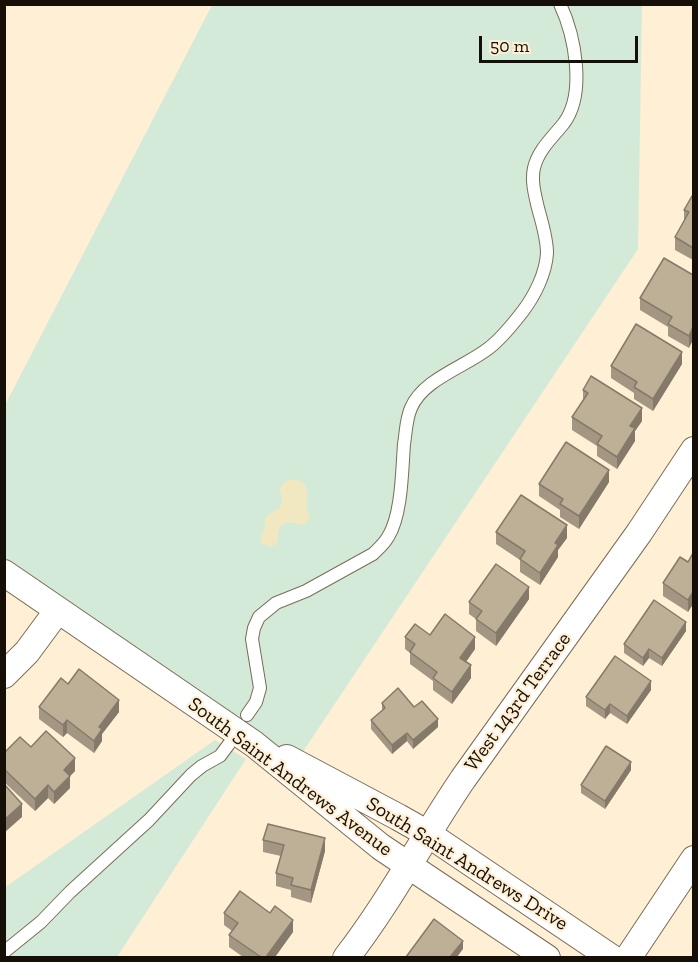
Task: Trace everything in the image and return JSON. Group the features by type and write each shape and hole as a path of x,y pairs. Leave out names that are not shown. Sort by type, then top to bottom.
{"street":[{"name":"West 143rd Terrace","path":"346,957 409,866 463,778 632,543 693,450"},
{"name":"South Saint Andrews Avenue","path":"4,573 365,835 547,957"},
{"path":"4,675 27,652 58,610"},
{"name":"South Saint Andrews Drive","path":"241,744 296,762 428,834 612,957"},
{"path":"628,957 693,859"}],"lane":[{"path":"247,715 256,702 260,688 252,639 259,617 276,603 298,595 333,577 373,554 382,546 393,526 400,493 406,424 414,401 432,384 489,348 512,326 525,309 544,271 547,253 534,191 534,168 544,146 571,112 575,98 574,53 560,4"},
{"path":"4,952 41,922 149,820 191,775 202,766 241,744"}],"green space":[{"path":"212,5 642,5 638,249 296,762 5,573 4,407"},
{"path":"215,740 246,759 117,957 5,957 4,888"}],"sand":[{"path":"291,479 301,481 306,488 310,518 304,525 288,523 282,526 279,529 277,543 271,547 261,543 265,519 280,507 282,501 280,488"}],"building":[{"path":"692,196 693,248 675,237 689,212 684,210"},
{"path":"664,258 693,275 693,327 689,336 668,324 672,317 640,298"},
{"path":"636,324 682,352 653,399 634,387 637,382 611,366"},
{"path":"591,376 642,408 630,426 635,428 617,457 597,444 602,436 572,417 588,393 583,390"},
{"path":"566,442 609,470 579,516 560,504 563,499 539,484"},
{"path":"521,495 567,525 555,543 558,545 540,573 520,559 525,551 496,532"},
{"path":"693,553 693,592 688,600 663,583 680,557 688,562"},
{"path":"496,564 529,587 496,633 476,619 482,611 469,602"},
{"path":"654,600 686,622 662,658 649,649 643,658 624,644"},
{"path":"445,614 475,637 460,658 471,665 452,692 433,678 437,672 410,652 415,644 405,637 415,624 430,635"},
{"path":"615,656 651,681 627,716 610,704 605,710 586,697"},
{"path":"79,669 119,700 99,727 102,729 94,741 67,720 63,725 39,707 61,678 68,684"},
{"path":"398,688 414,707 422,701 438,719 413,740 407,733 392,745 371,720 385,708 382,703"},
{"path":"46,731 75,758 64,770 70,776 54,792 48,785 35,799 4,769 4,753 20,737 31,747"},
{"path":"606,746 631,762 605,801 581,785"},
{"path":"4,784 22,804 4,820"},
{"path":"268,824 325,838 311,890 291,885 293,878 276,873 284,845 263,840"},
{"path":"240,891 270,913 275,906 293,920 266,957 261,957 229,935 238,923 224,913"},
{"path":"434,919 463,941 450,957 406,957"}]}
